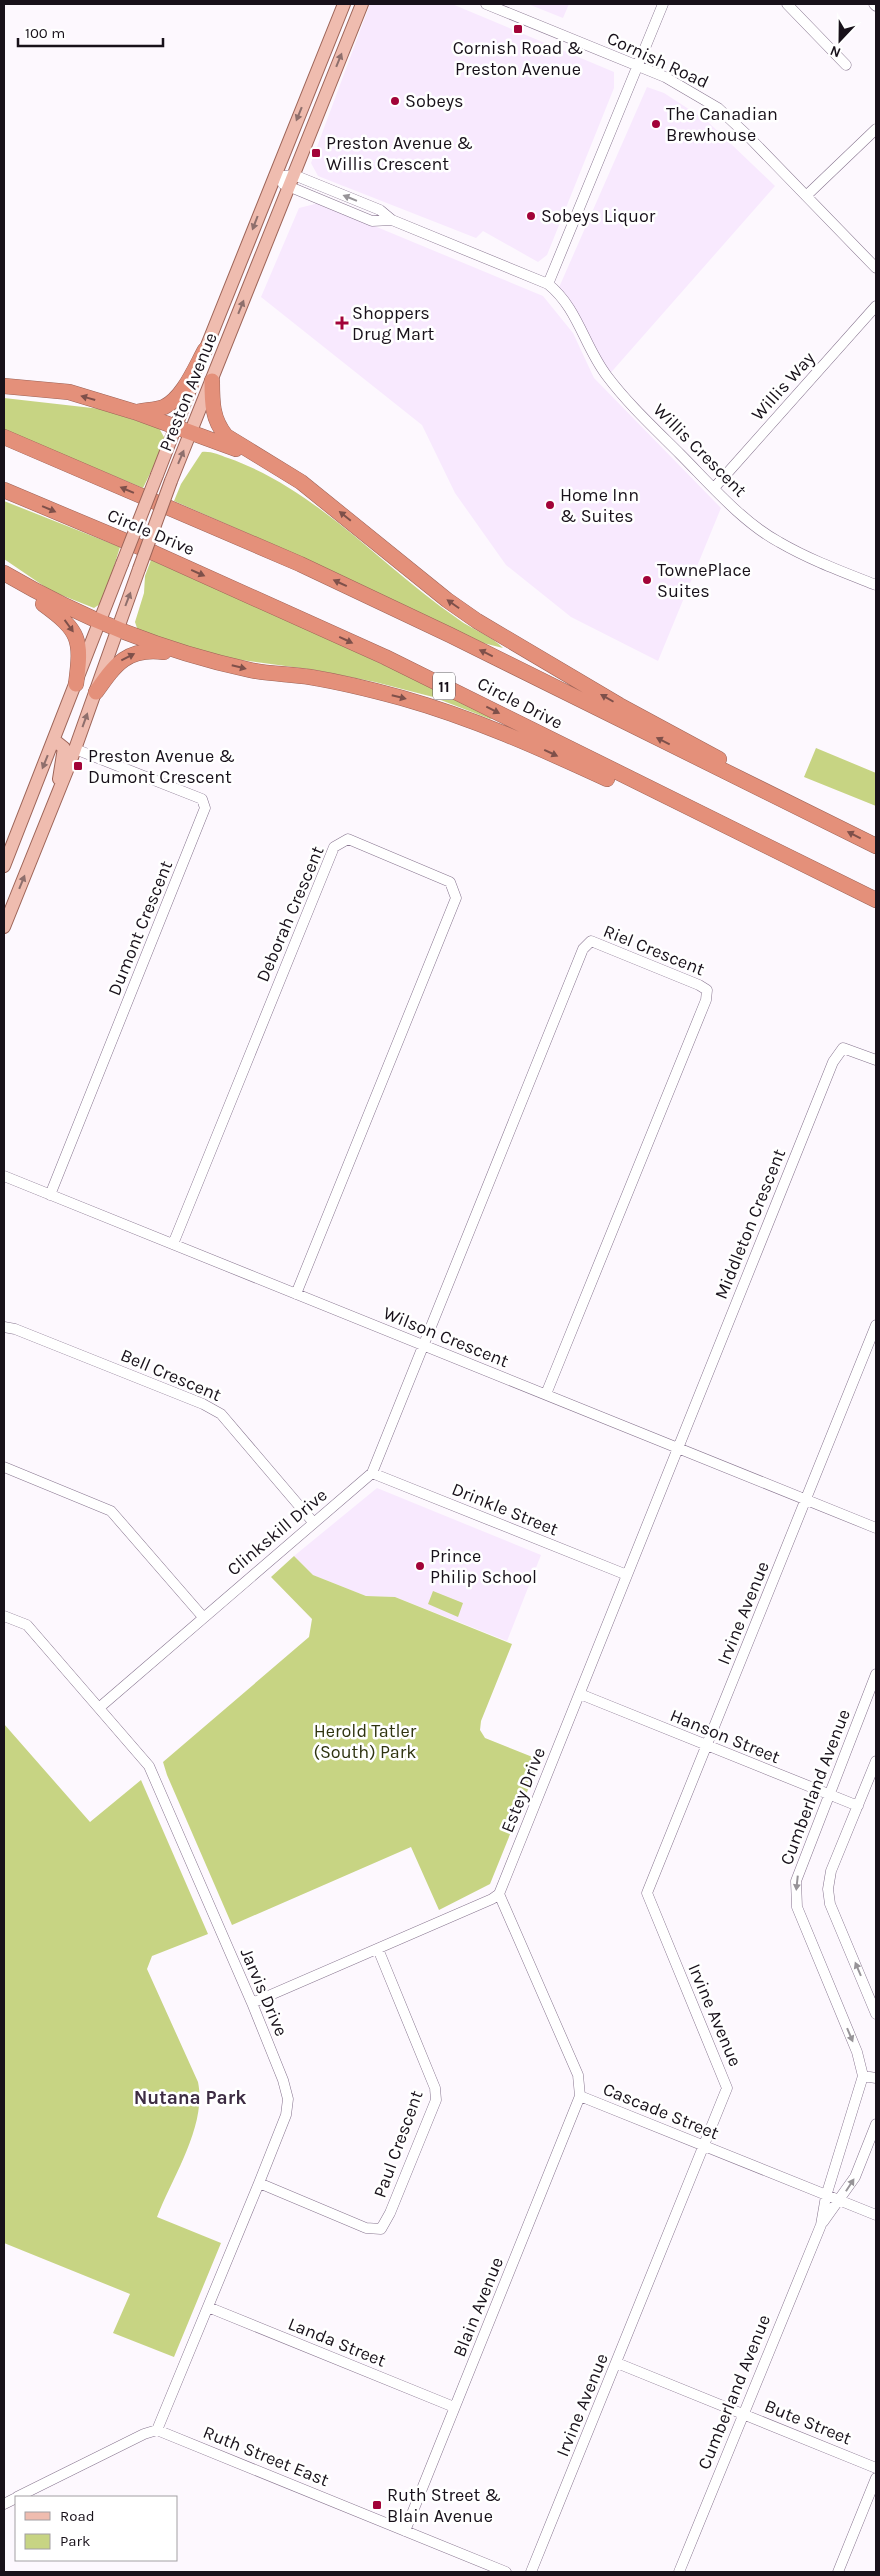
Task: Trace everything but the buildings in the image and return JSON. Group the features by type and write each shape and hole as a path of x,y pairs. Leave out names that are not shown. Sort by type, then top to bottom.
{"highway":[{"path":"135,412 157,409 168,404 188,380 205,350"},
{"path":"212,381 214,413 218,426 232,440 301,482 447,600 537,658 833,824"},
{"path":"4,386 69,392 175,426 272,464"},
{"name":"Circle Drive","path":"4,438 300,564 876,846"},
{"name":"Circle Drive","path":"4,490 162,557 385,657 876,900"},
{"path":"4,574 45,598 116,629 192,656"},
{"path":"4,574 64,619 75,634 80,652 76,684"},
{"path":"96,692 113,668 128,656 151,650 192,656 251,670 312,678 400,698 442,710 534,745 820,872"}],"main road":[{"name":"Preston Avenue","path":"4,866 175,426 344,4"},
{"name":"Preston Avenue","path":"4,927 96,692 116,629 171,481 192,433 362,4"},
{"name":"Preston Avenue","path":"54,740 64,748 56,796"}],"street":[{"name":"Cornish Road","path":"486,4 638,66 694,92 718,108 747,135 876,268"},
{"path":"548,284 663,4"},
{"path":"787,4 846,65"},
{"path":"806,196 876,129"},
{"name":"Willis Crescent","path":"274,178 294,176 380,210 392,220 548,284 557,292 575,316 607,377 714,488 777,542 818,562 876,585"},
{"name":"Willis Crescent","path":"274,178 289,188 372,221 392,220"},
{"name":"Willis Way","path":"714,488 876,306"},
{"name":"Dumont Crescent","path":"50,1195 205,808 202,799 75,748"},
{"name":"Deborah Crescent","path":"173,1244 334,847 348,839 450,882 456,898 296,1294"},
{"name":"Riel Crescent","path":"423,1346 583,949 591,941 707,990 706,1000 546,1394"},
{"name":"Middleton Crescent","path":"678,1448 833,1062 843,1048 876,1060"},
{"name":"Wilson Crescent","path":"4,1176 876,1528"},
{"path":"807,1499 876,1325"},
{"name":"Bell Crescent","path":"4,1327 15,1329 168,1389 221,1414 313,1522"},
{"name":"Clinkskill Drive","path":"100,1707 372,1472 423,1346"},
{"name":"Estey Drive","path":"499,1894 678,1448"},
{"path":"4,1467 112,1511 203,1617"},
{"name":"Drinkle Street","path":"372,1472 627,1576"},
{"name":"Irvine Avenue","path":"531,2572 727,2088 647,1893 807,1499"},
{"name":"Jarvis Drive","path":"4,1616 27,1625 100,1707 149,1766 252,2003 283,2080 288,2099 286,2115 157,2430"},
{"name":"Cumberland Avenue","path":"679,2572 742,2414 821,2225 826,2196 863,2076 857,2052 797,1907 796,1882 876,1674"},
{"name":"Hanson Street","path":"580,1694 858,1806"},
{"path":"876,1761 832,1871 828,1889 830,1904 876,2014"},
{"path":"252,2003 492,1899 499,1894"},
{"name":"Cascade Street","path":"499,1894 578,2075 580,2096 876,2215"},
{"name":"Paul Crescent","path":"259,2183 366,2228 381,2229 390,2213 436,2100 435,2088 378,1949"},
{"path":"863,2076 876,2078"},
{"name":"Blain Avenue","path":"405,2531 580,2096"},
{"name":"Cumberland Avenue","path":"821,2225 855,2177 876,2124"},
{"name":"Landa Street","path":"208,2307 454,2407"},
{"name":"Bute Street","path":"617,2363 876,2468"},
{"path":"19,2496 144,2434 157,2430"},
{"name":"Ruth Street East","path":"157,2430 506,2572"},
{"path":"838,2572 876,2478"}],"shaded area":[{"path":"370,4 452,4 614,72 614,88 547,255 538,262 483,231 476,238 318,176 311,163"},
{"path":"528,4 569,4 563,18"},
{"path":"647,87 664,93 707,121 775,186 607,377 557,292"},
{"path":"319,203 543,296 573,333 594,378 721,508 658,661 571,617 506,565 455,493 422,425 261,297 299,208"},
{"name":"Prince Philip School","path":"377,1488 541,1555 507,1641 395,1597 366,1596 313,1575 294,1556"}],"green space":[{"path":"4,398 101,409 159,428 165,439 164,445 143,488 4,430"},
{"path":"202,452 228,458 260,472 291,489 320,509 463,623 503,648 483,643 295,554 174,501 181,484"},
{"path":"4,501 120,547 103,602 94,608 51,591 4,559"},
{"path":"151,560 313,632 496,717 490,719 433,697 375,682 315,670 213,656 138,631 135,622 144,593 145,576"},
{"path":"816,748 876,773 876,806 804,777"},
{"name":"Herold Tatler (South) Park","path":"294,1556 313,1575 366,1596 395,1597 512,1644 481,1721 480,1730 485,1738 540,1760 490,1884 439,1910 411,1847 232,1925 167,1775 163,1762 309,1637 312,1619 271,1577"},
{"path":"433,1591 463,1603 458,1617 428,1604"},
{"path":"4,1724 90,1822 141,1780 208,1934 152,1956 147,1969 198,2082 199,2098 198,2115 187,2150 157,2217 221,2243 174,2357 113,2333 130,2294 4,2243"}],"place":[{"name":"Cornish Road & Preston Avenue","path":"518,29"},
{"name":"Sobeys","path":"395,101"},
{"name":"The Canadian Brewhouse","path":"656,124"},
{"name":"Preston Avenue & Willis Crescent","path":"316,153"},
{"name":"Sobeys Liquor","path":"531,216"},
{"name":"Shoppers Drug Mart","path":"342,323"},
{"name":"Home Inn & Suites","path":"550,505"},
{"name":"TownePlace Suites","path":"647,580"},
{"name":"Preston Avenue & Dumont Crescent","path":"78,766"},
{"name":"Prince Philip School","path":"420,1566"},
{"name":"Ruth Street & Blain Avenue","path":"377,2505"}],"district":[{"name":"Nutana Park","path":"190,2097"}]}
